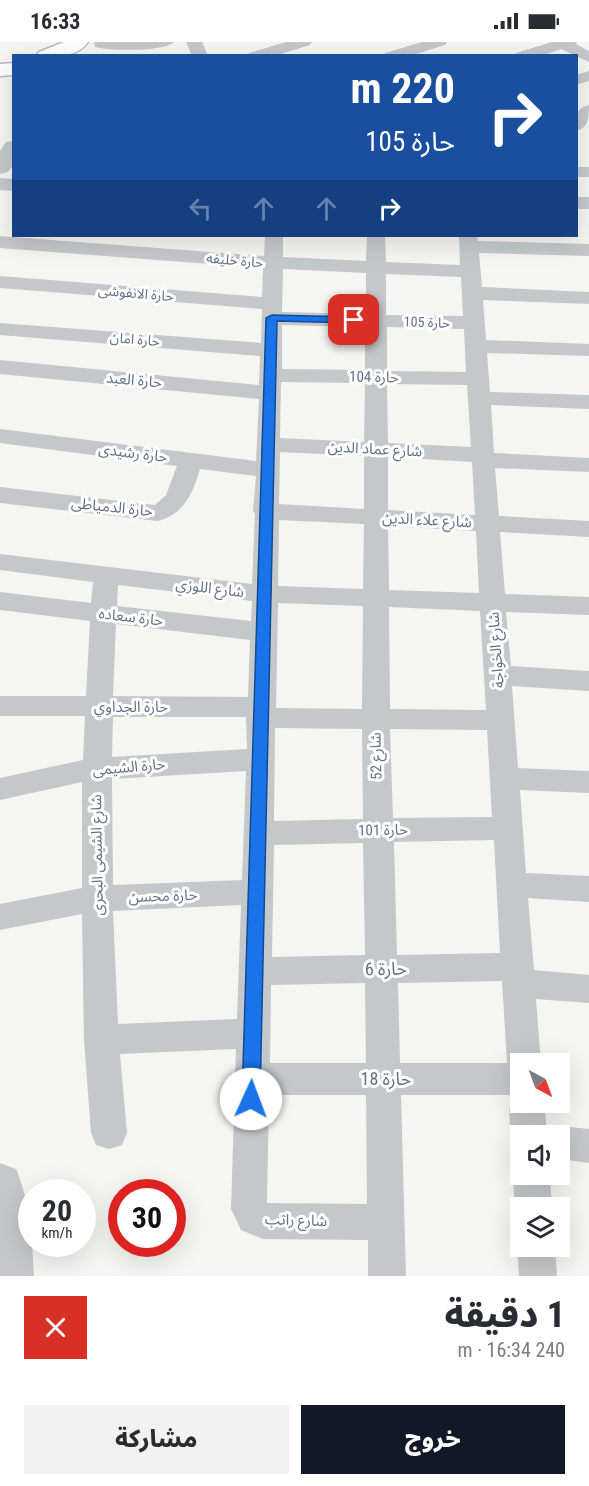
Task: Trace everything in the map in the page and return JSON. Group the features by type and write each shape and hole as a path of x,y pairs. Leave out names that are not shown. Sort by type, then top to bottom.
{"main road":[{"path":"52,54 78,42"},
{"path":"85,54 102,43"}],"street":[{"path":"102,43 125,45 166,42"},
{"path":"262,54 304,42"},
{"path":"398,54 439,42"},
{"path":"529,54 566,43 589,57"},
{"path":"578,124 589,110"},
{"path":"159,295 180,237"},
{"name":"شارع 52","path":"376,237 376,719 387,1276"},
{"name":"حارة خليفه","path":"0,242 110,243 173,256 273,249 375,267 470,261"},
{"name":"شارع راتب","path":"273,249 249,1209 254,1217 263,1221 386,1222"},
{"path":"470,261 589,250"},
{"path":"470,261 589,298"},
{"name":"شارع الخواجة","path":"470,261 523,1053"},
{"name":"حارة الانفوشى","path":"0,282 159,295 272,311"},
{"name":"حارة 105","path":"272,311 375,321 589,350"},
{"name":"حارة امان","path":"0,329 270,372"},
{"name":"حارة العبد","path":"0,367 270,372"},
{"name":"حارة 104","path":"270,372 375,377 589,402"},
{"name":"حارة رشيدى","path":"0,436 191,460 267,457"},
{"name":"شارع عماد الدين","path":"267,457 375,449 589,465"},
{"name":"حارة الدمياطى","path":"0,495 158,513 168,510 174,504 191,460"},
{"name":"شارع علاء الدين","path":"265,511 589,529"},
{"name":"شارع اللوزي","path":"0,562 263,594 589,606"},
{"name":"شارع الشيمى البحرى","path":"106,576 96,769 101,1040 109,1133"},
{"name":"حارة سعاده","path":"0,601 262,632"},
{"path":"498,675 589,681"},
{"name":"حارة الجداوي","path":"0,706 99,706 376,719 501,720"},
{"name":"حارة الشيمى","path":"0,789 60,774 96,769 260,759"},
{"path":"505,778 589,782"},
{"name":"حارة 101","path":"258,833 508,828"},
{"path":"513,885 589,889"},
{"name":"حارة محسن","path":"0,917 46,905 98,899 256,892"},
{"name":"حارة 6","path":"254,971 382,969 518,975 589,988"},
{"path":"101,1040 253,1034"},
{"name":"حارة 18","path":"251,1079 510,1079"},
{"path":"570,1144 589,1146"},
{"path":"0,1184 9,1222 10,1276"},
{"path":"537,1257 538,1276"}],"route":[{"path":"251,1099 263,573 272,318 354,320"}]}
